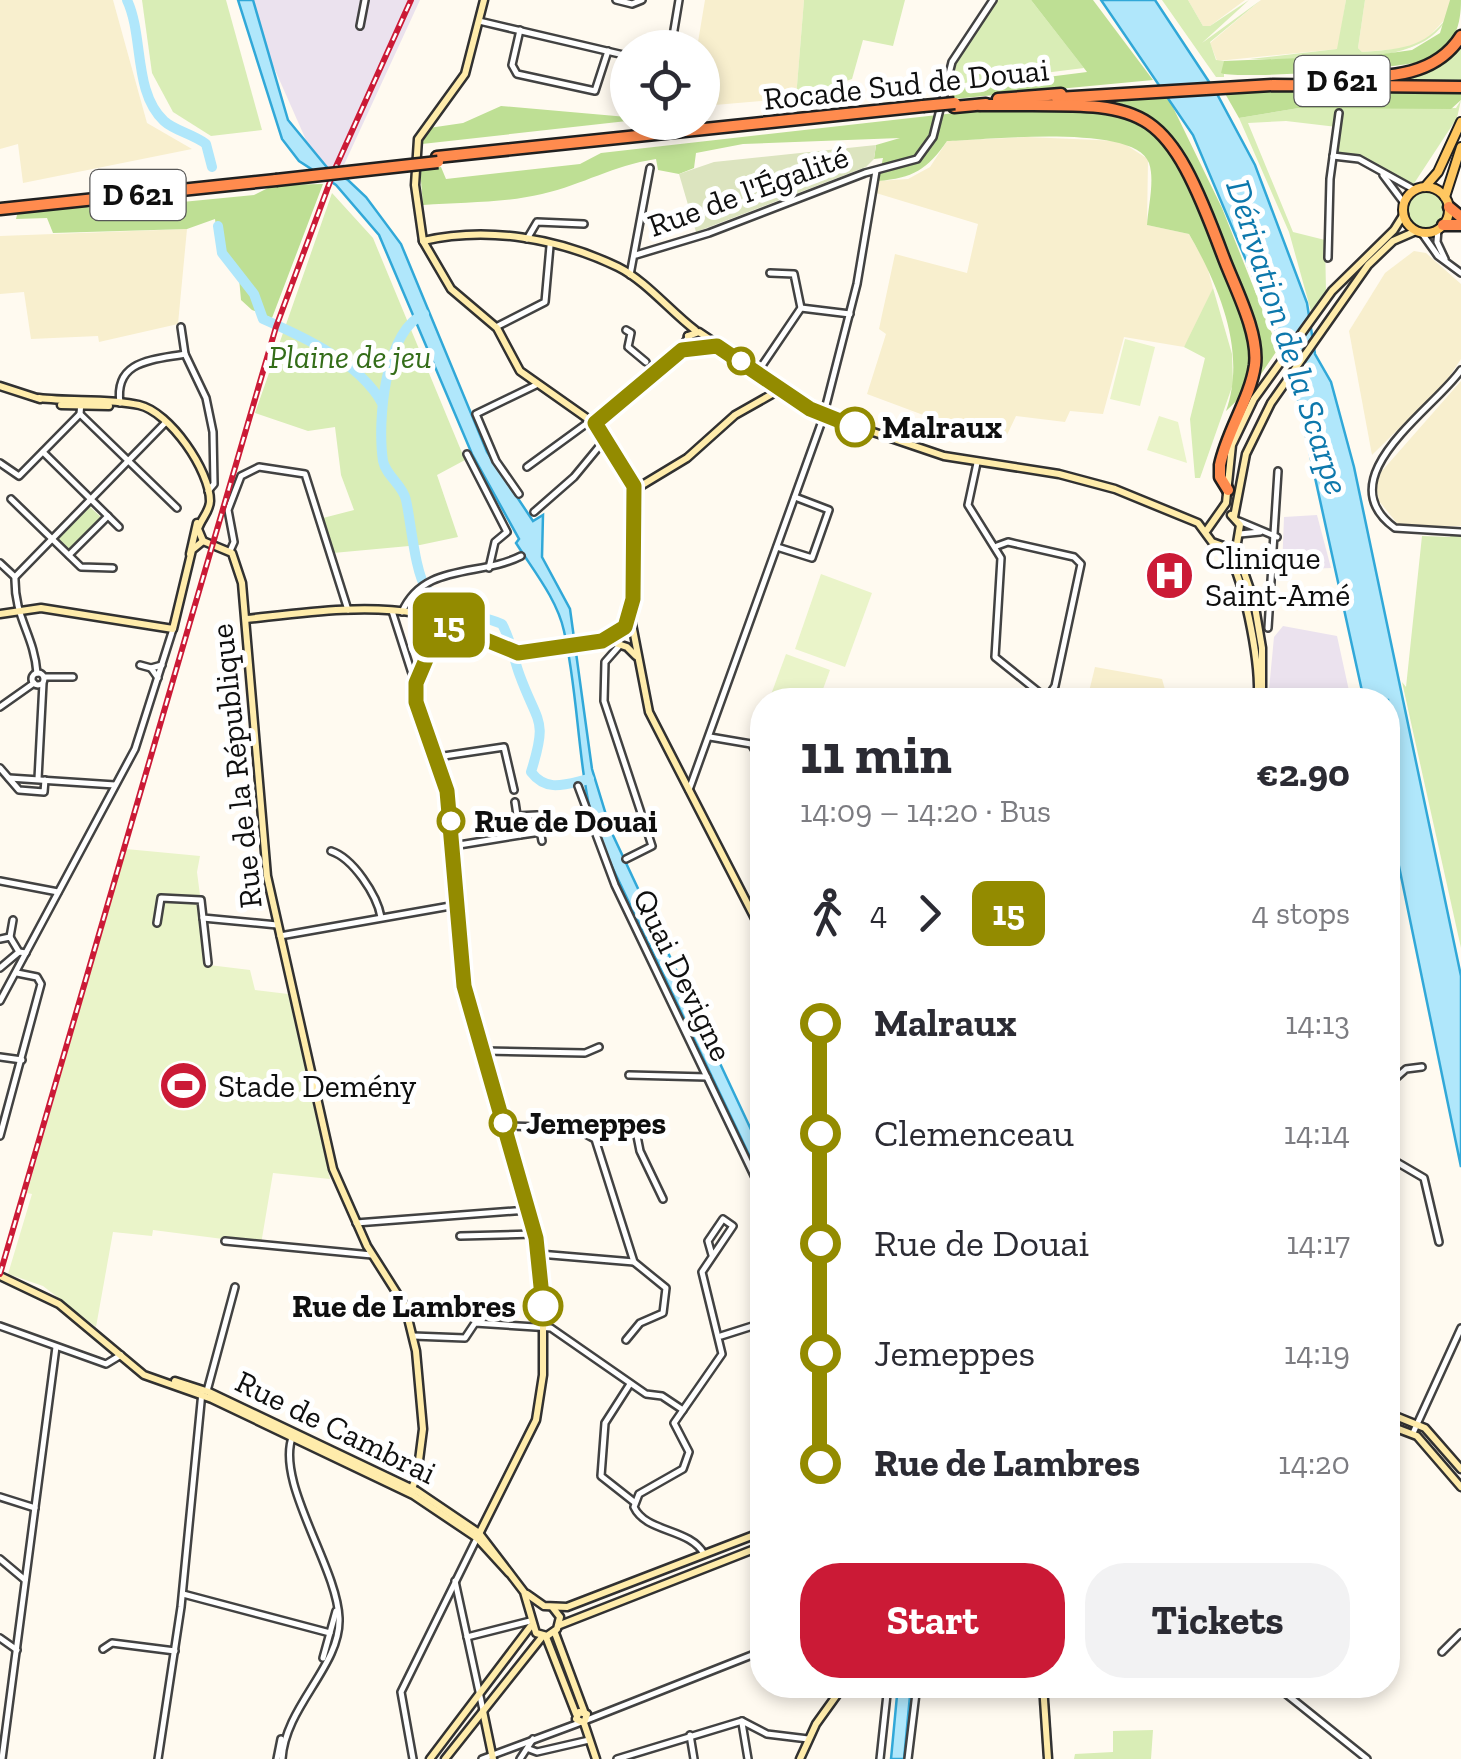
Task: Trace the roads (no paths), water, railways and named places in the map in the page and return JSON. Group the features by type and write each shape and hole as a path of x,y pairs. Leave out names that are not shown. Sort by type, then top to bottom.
{"highway":[{"path":"1303,81 1424,70 1446,55 1461,36"},
{"name":"Rocade Sud de Douai","path":"0,207 923,108 1154,88 1303,81 1461,85"},
{"name":"Rocade Sud de Douai","path":"1224,84 1461,85"},
{"name":"Rocade Sud de Douai","path":"954,105 1154,88"},
{"path":"980,105 1115,108 1148,120 1172,144 1216,237 1254,350 1253,374 1220,461 1219,474 1228,490"},
{"path":"1441,228 1461,221 1447,202"}],"main road":[{"path":"1461,122 1438,172 1404,203 1404,214 1418,231 1441,228 1461,147"},
{"path":"1426,187 1447,202"}],"street":[{"path":"360,26 365,0"},
{"path":"484,0 462,79 419,135 415,189 422,241 450,289 496,327 518,369 594,421 607,437 634,490 632,609 650,718 750,909"},
{"path":"616,0 642,0"},
{"path":"674,30 680,0"},
{"name":"Rue de l'Égalité","path":"636,255 876,171 908,165 928,148 952,62 993,0"},
{"path":"479,21 520,30 608,51 597,90 512,69 520,30"},
{"path":"1328,258 1339,113"},
{"path":"1333,156 1356,158 1415,190"},
{"path":"630,275 650,168"},
{"path":"689,790 823,415 850,314 876,171"},
{"path":"1381,173 1404,203"},
{"path":"1207,531 1228,490 1237,432 1277,366 1320,308 1394,230 1404,214"},
{"path":"527,239 537,222 584,224"},
{"path":"1441,228 1438,245 1450,266"},
{"path":"1260,688 1261,639 1236,519 1251,440 1288,379 1371,261 1392,240 1418,231 1461,273"},
{"path":"422,241 454,234 502,233 614,265 714,345 770,382 774,395"},
{"path":"496,327 545,302 550,246"},
{"path":"756,373 801,308 794,274 770,273"},
{"path":"801,308 850,314"},
{"path":"678,316 696,346"},
{"path":"182,327 185,354 206,398 213,432 214,484 208,492"},
{"path":"626,330 632,333 628,347 655,372"},
{"path":"677,354 688,337 699,333"},
{"path":"696,346 699,333"},
{"path":"527,466 594,421 677,354 696,346 714,345"},
{"path":"120,404 118,382 128,369 185,354"},
{"path":"1461,370 1378,462 1372,486 1388,523 1402,531 1461,532"},
{"path":"770,382 774,395"},
{"path":"519,494 498,463 476,414 538,384"},
{"path":"0,386 81,407 145,407 166,422 186,443 208,492 208,511 198,529 204,541 230,551 234,542 228,510 241,476 256,467 302,474 309,480 348,610"},
{"path":"634,490 680,463 731,418 774,395 913,448 977,463 1073,477 1177,515 1207,531 1212,542 1223,546 1230,557 1256,654 1259,688"},
{"path":"0,464 16,476 81,407"},
{"path":"81,407 177,508"},
{"path":"0,768 19,790 44,792 41,678 35,649 16,610 15,577 166,422"},
{"path":"534,512 576,475 607,437"},
{"path":"42,452 119,527"},
{"path":"467,454 508,532 496,540 489,568"},
{"path":"977,463 968,504 997,546 1002,568 995,658 1033,688"},
{"path":"1268,628 1277,537 1278,471"},
{"path":"777,547 809,558 815,554 830,512 795,497"},
{"path":"11,499 83,567 112,568"},
{"path":"190,560 192,530 208,511"},
{"path":"1177,515 1236,519 1277,537"},
{"path":"69,555 108,516"},
{"path":"1223,546 1251,530 1277,537"},
{"path":"0,1001 139,740 194,546 204,541"},
{"path":"997,546 1010,543 1074,557 1081,564 1055,688"},
{"name":"Rue de la République","path":"230,551 238,562 246,619 266,863 332,1169 355,1224 404,1304 413,1336 423,1429 412,1491"},
{"path":"402,612 427,580 489,568 521,556"},
{"path":"0,563 15,577"},
{"path":"0,614 30,608 173,629"},
{"path":"22,624 30,608"},
{"path":"622,645 621,631 632,609"},
{"path":"246,619 348,610 402,612 442,622 510,652 602,641 622,645 640,662"},
{"path":"392,611 416,686 417,706 447,791 464,983 539,1254 542,1326 542,1380 536,1420 454,1578 400,1695 413,1759"},
{"path":"416,686 442,622"},
{"path":"602,641 621,631 634,636"},
{"path":"626,860 652,846 604,700 605,662 634,636"},
{"path":"140,666 162,664"},
{"path":"151,668 158,678"},
{"path":"0,706 41,678 73,677"},
{"path":"710,737 750,744"},
{"path":"437,758 504,747 514,790"},
{"path":"9,778 116,785"},
{"name":"Quai Devigne","path":"578,786 592,832 750,1167"},
{"path":"515,802 520,835"},
{"path":"517,816 536,813 542,841"},
{"path":"453,846 540,832"},
{"path":"331,851 340,855 378,900 382,918"},
{"path":"0,881 58,892"},
{"path":"157,922 160,898 201,900 208,963"},
{"path":"280,936 456,906"},
{"path":"203,918 277,925"},
{"path":"12,920 10,938 23,952"},
{"path":"0,939 10,938"},
{"path":"0,968 23,952"},
{"path":"0,1136 41,982 37,976 16,972"},
{"path":"482,1051 586,1053 599,1047"},
{"path":"0,1056 22,1060"},
{"path":"1400,1074 1406,1069 1422,1067"},
{"path":"630,1075 707,1077"},
{"path":"504,1126 576,1128 592,1136 602,1150 634,1262"},
{"path":"592,1136 602,1129 636,1131 640,1151 664,1198"},
{"path":"1400,1164 1424,1178 1439,1242"},
{"path":"355,1224 528,1210"},
{"path":"634,1502 638,1494 676,1476 685,1466 688,1449 674,1428 722,1354 721,1336 702,1275 733,1226 723,1219 708,1241 712,1256"},
{"path":"460,1236 534,1234"},
{"path":"225,1241 372,1255"},
{"path":"539,1254 634,1262 664,1283 661,1315 640,1322 626,1340"},
{"name":"Rue de Cambrai","path":"3,1278 47,1296 144,1375 204,1393 412,1491 478,1536 524,1592 549,1607"},
{"path":"158,1759 183,1594 204,1393 235,1287"},
{"path":"413,1336 465,1338 476,1323 542,1326 630,1383 683,1410"},
{"name":"Rue de Cambrai","path":"0,1326 106,1364 118,1354"},
{"path":"721,1336 750,1328"},
{"path":"1414,1434 1461,1328"},
{"path":"2,1759 56,1347"},
{"path":"630,1383 605,1423 602,1476 634,1502 639,1515 696,1543 706,1567"},
{"path":"1400,1417 1418,1423 1461,1469"},
{"path":"1400,1429 1414,1434 1461,1486"},
{"path":"279,1759 288,1719 334,1634 336,1604 331,1576 297,1489 291,1458 296,1436"},
{"path":"0,1497 35,1508"},
{"path":"467,1638 530,1620 549,1607 750,1537"},
{"path":"445,1759 544,1636 750,1550"},
{"path":"0,1559 24,1580"},
{"path":"454,1578 492,1757"},
{"name":"Rue de Cambrai","path":"524,1592 530,1620"},
{"path":"183,1594 334,1634"},
{"path":"549,1607 596,1759"},
{"path":"530,1620 544,1636 582,1717"},
{"path":"430,1759 480,1696 530,1620"},
{"path":"1442,1652 1461,1634"},
{"path":"0,1638 17,1650"},
{"path":"103,1649 112,1643 175,1651"},
{"path":"482,1759 582,1717 602,1713 750,1656"},
{"path":"800,1759 808,1738 835,1698"},
{"path":"880,1759 887,1698"},
{"path":"908,1759 915,1698"},
{"path":"1044,1698 1048,1759"},
{"path":"1291,1698 1368,1759"},
{"path":"617,1759 742,1721 767,1734 808,1738"},
{"path":"742,1721 748,1759"},
{"path":"690,1735 694,1759"},
{"path":"520,1759 533,1739"},
{"path":"529,1749 537,1752 590,1740"}],"water":[{"path":"238,0 253,0 288,120 330,171 348,180 366,197 401,244 487,452 533,521 543,515 542,557 570,609 592,769 611,831 750,1127 750,1157 595,831 569,656 556,608 516,543 519,539 472,454 379,235 336,185 299,161 282,139"},
{"name":"Dérivation de la Scarpe","path":"1101,0 1155,0 1217,94 1255,165 1307,303 1315,354 1331,382 1354,467 1461,976 1461,1167 1400,871 1400,688 1361,688 1290,364 1193,135"},
{"path":"897,1698 910,1698 904,1759 891,1759"}],"waterway":[{"path":"127,0 143,79 154,109 168,124 206,144 212,167"},
{"path":"218,226 222,253 254,294 263,319 345,363 382,403"},
{"path":"424,314 411,324 392,357 381,424 383,461 404,495 423,582 444,605 502,624 539,722 539,741 531,772 550,785 589,779"}],"railway":[{"path":"0,1274 276,327 334,171 411,0"}],"place":[{"name":"Malraux","path":"855,427"},
{"name":"Clinique Saint-Amé","path":"1170,576"},
{"name":"Rue de Douai","path":"451,821"},
{"name":"Stade Demény","path":"183,1086"},
{"name":"Jemeppes","path":"503,1123"},
{"name":"Rue de Lambres","path":"543,1306"}],"park label":[{"name":"Plaine de jeu","path":"350,357"}]}
